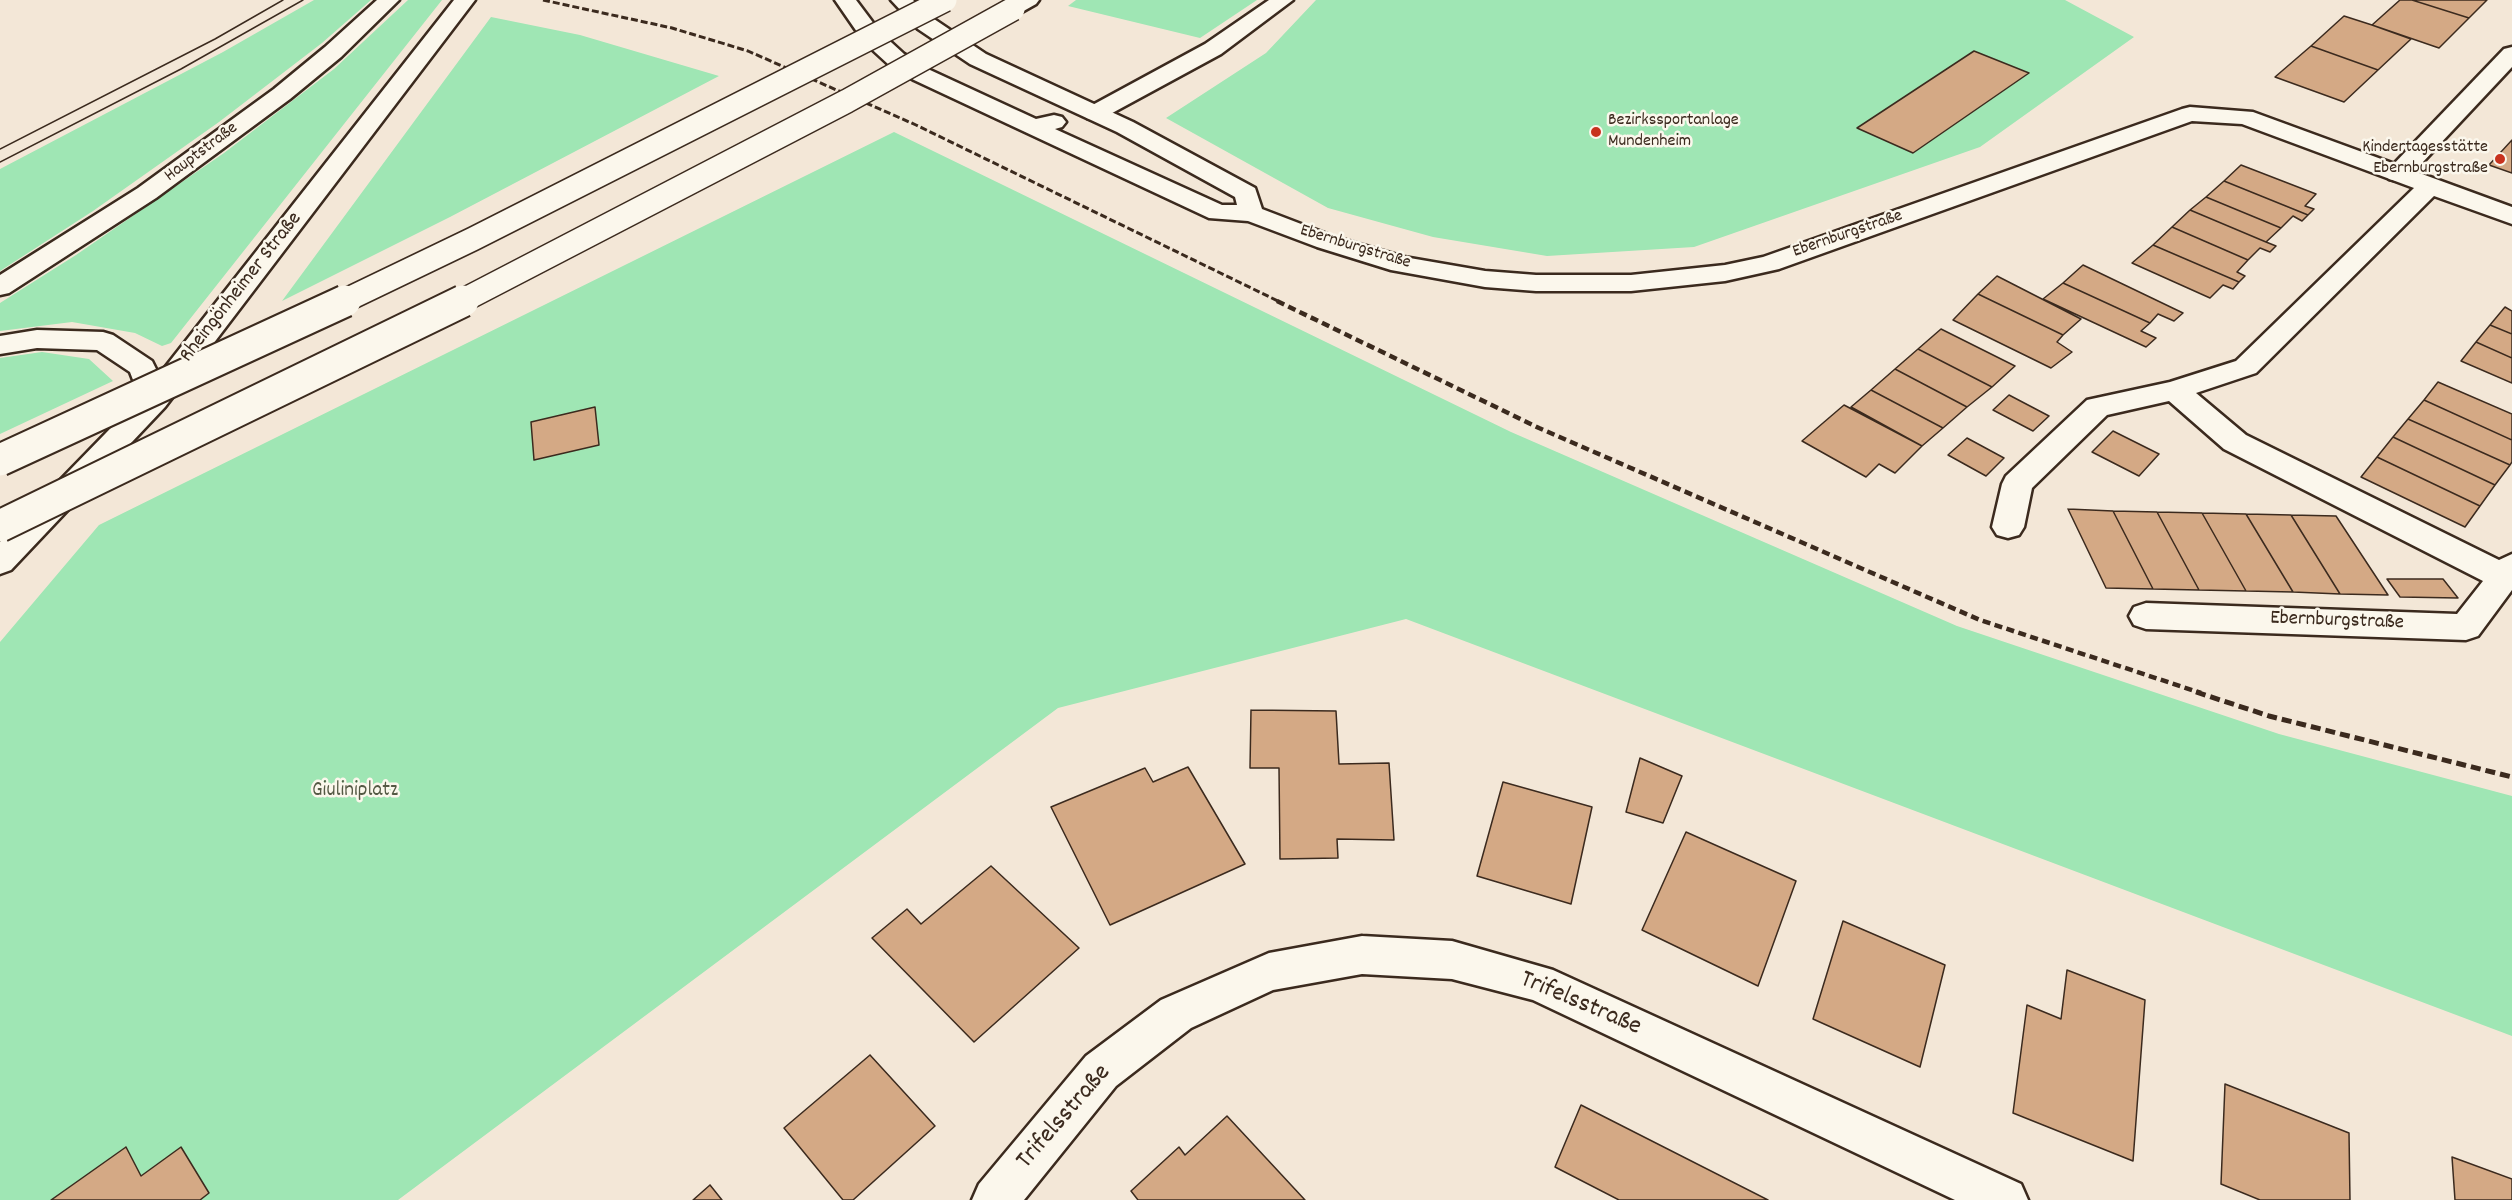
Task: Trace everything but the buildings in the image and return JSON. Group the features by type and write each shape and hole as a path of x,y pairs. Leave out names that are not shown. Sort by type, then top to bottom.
{"main road":[{"name":"Hauptstraße","path":"0,287 147,193 282,94 333,52 389,0"},
{"name":"Rheingönheimer Straße","path":"0,562 155,400 465,0"},
{"name":"Ebernburgstraße","path":"845,0 872,37 897,59 921,75 1218,213 1251,213 1364,254 1442,273 1536,283 1631,283 1725,273 1770,263 2190,114 2245,117 2512,216"},
{"path":"901,0 926,24 978,59 1095,112 1246,194 1251,213"},
{"path":"0,460 334,306 473,239 945,0"},
{"path":"1033,127 1095,112 1213,50 1283,0"},
{"path":"0,526 533,267 847,101 1021,5"},
{"path":"2398,174 2512,54"},
{"path":"2008,527 2017,484 2097,407 2175,390 2246,367 2430,186"},
{"path":"0,345 37,339 103,341 142,367 155,400"},
{"name":"Ebernburgstraße","path":"2146,616 2466,627 2508,571 2235,442 2175,390"},
{"name":"Trifelsstraße","path":"995,1200 1101,1071 1176,1014 1269,972 1362,955 1452,960 1539,983 2005,1200"}],"green space":[{"path":"314,0 371,0 322,43 219,122 93,211 0,271 0,169 223,52"},
{"path":"408,0 442,0 171,343 162,346 135,333 72,322 0,331 0,303 76,255 224,153 334,69"},
{"path":"1076,0 1257,0 1200,38 1068,6"},
{"name":"Bezirkssportanlage Mundenheim","path":"1316,0 2065,0 2134,37 1980,147 1694,247 1547,256 1433,237 1328,208 1166,118 1266,53"},
{"path":"491,17 580,35 719,76 450,217 282,301"},
{"name":"Giuliniplatz","path":"894,132 1511,432 1957,626 2279,734 2512,796 2512,1036 1406,619 1058,708 398,1200 0,1200 0,642 99,525"},
{"path":"42,352 89,359 113,381 0,434 0,358"}],"tram line":[{"path":"0,149 215,39 283,0"},
{"path":"0,162 181,69 303,0"}],"railway":[{"path":"543,0 672,28 748,51 916,125 1280,302"},
{"path":"1277,301 1539,428 1980,620 2201,693"},
{"path":"2196,692 2269,716 2512,777"}],"place":[{"name":"Bezirkssportanlage Mundenheim","path":"1596,132"},
{"name":"Kindertagesstätte Ebernburgstraße","path":"2500,159"}]}
